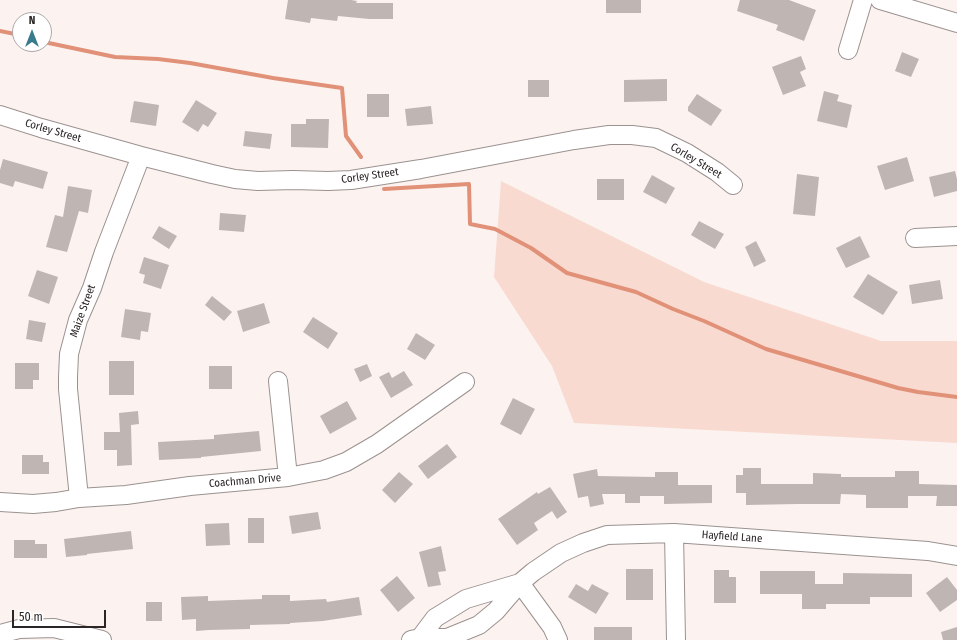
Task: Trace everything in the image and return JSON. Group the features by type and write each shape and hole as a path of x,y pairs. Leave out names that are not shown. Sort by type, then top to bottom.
{"street":[{"path":"848,50 863,0"},
{"path":"880,0 957,23"},
{"name":"Corley Street","path":"0,115 141,156 235,179 258,181 293,180 328,182 351,180 421,169 574,140 609,135 632,135 656,138 688,153 717,172 733,185"},
{"name":"Maize Street","path":"79,498 68,389 69,354 78,320 92,288 104,252 141,156"},
{"path":"915,238 957,236"},
{"path":"278,381 288,477"},
{"name":"Coachman Drive","path":"0,502 33,504 56,502 79,498 126,495 190,486 288,477 324,470 346,462 377,444 465,382"},
{"path":"674,533 676,640"},
{"name":"Hayfield Lane","path":"416,639 447,638 479,625 496,611 520,583 533,572 561,553 583,543 607,535 674,533 928,551 957,556"},
{"path":"520,583 552,627 558,640"},
{"name":"Hayfield Lane","path":"416,639 435,618 466,599 520,583"},
{"path":"0,634 19,629 54,628 102,640"}],"shaded area":[{"path":"501,181 704,282 881,341 957,341 957,443 574,423 552,366 494,277"}],"building":[{"path":"288,0 351,0 357,1 356,3 393,3 393,19 369,19 338,16 337,21 311,18 310,23 285,19"},
{"path":"606,0 641,0 641,13 606,13"},
{"path":"740,0 789,0 816,10 804,41 776,30 778,25 737,11"},
{"path":"902,52 919,59 911,77 895,71"},
{"path":"801,56 806,69 800,72 806,86 783,95 772,67"},
{"path":"667,79 667,101 624,102 624,80"},
{"path":"528,80 549,80 549,97 528,97"},
{"path":"824,91 839,95 837,101 852,105 847,128 817,121"},
{"path":"367,94 389,94 389,117 367,117"},
{"path":"697,94 722,110 711,126 688,111 688,107"},
{"path":"196,100 217,113 208,127 203,124 198,132 182,122"},
{"path":"134,101 159,105 156,126 130,122"},
{"path":"431,106 433,124 407,126 405,109"},
{"path":"306,119 329,119 328,148 291,147 291,124 306,124"},
{"path":"245,131 272,134 270,149 243,146"},
{"path":"907,157 914,181 885,190 877,166"},
{"path":"3,159 48,172 43,189 15,181 13,187 0,183 0,170"},
{"path":"955,171 957,191 934,197 929,177"},
{"path":"797,174 819,177 815,216 793,214"},
{"path":"652,175 675,188 666,204 643,192"},
{"path":"597,179 624,179 624,200 597,200"},
{"path":"68,186 92,190 88,213 79,211 67,252 46,247 55,215 63,217"},
{"path":"220,213 246,215 244,232 219,230"},
{"path":"699,221 724,234 715,249 691,235"},
{"path":"159,226 177,236 169,249 152,238"},
{"path":"860,236 870,257 846,268 836,248"},
{"path":"756,241 766,261 754,267 745,247"},
{"path":"144,257 169,265 161,289 143,283 145,275 139,273"},
{"path":"37,270 58,277 49,304 28,296"},
{"path":"868,274 898,292 883,315 853,297"},
{"path":"940,280 943,299 912,304 909,285"},
{"path":"212,296 232,312 224,321 205,305"},
{"path":"264,303 270,323 243,332 237,311"},
{"path":"125,309 151,313 148,332 141,331 140,340 121,337"},
{"path":"313,317 338,333 328,349 303,332"},
{"path":"29,320 46,323 42,342 26,339"},
{"path":"416,333 435,345 425,360 407,349"},
{"path":"109,361 134,361 134,395 109,395"},
{"path":"15,363 39,363 39,380 33,380 33,389 15,389"},
{"path":"367,364 372,376 360,382 354,369"},
{"path":"209,366 232,366 232,389 209,389"},
{"path":"404,371 413,385 391,398 379,377 389,372 392,378"},
{"path":"513,398 535,409 521,435 500,424"},
{"path":"347,401 357,419 330,434 320,416"},
{"path":"138,411 139,424 131,425 132,465 117,466 117,450 104,450 104,432 120,432 119,413"},
{"path":"259,431 261,451 201,458 159,460 158,442 214,439 214,435"},
{"path":"447,444 457,457 428,479 418,466"},
{"path":"22,455 43,455 43,462 49,462 49,474 22,474"},
{"path":"743,468 761,468 761,484 813,484 813,473 841,474 841,477 895,477 895,471 919,471 919,484 957,485 957,506 936,506 937,496 908,496 908,508 866,508 866,495 841,494 840,504 746,505 746,493 736,493 736,475 743,475"},
{"path":"597,469 598,476 655,477 655,472 678,472 678,485 712,485 712,503 664,504 664,496 640,496 640,503 625,503 625,494 602,494 604,504 590,507 588,496 578,498 573,474"},
{"path":"399,472 413,484 395,503 382,490"},
{"path":"550,487 567,512 557,519 552,511 534,523 538,530 517,545 498,519 537,492 538,494"},
{"path":"318,512 321,529 292,534 289,516"},
{"path":"248,518 264,518 264,543 248,543"},
{"path":"229,523 230,545 206,546 205,524"},
{"path":"131,531 133,549 66,557 64,539"},
{"path":"14,540 35,540 35,544 47,544 47,558 14,558"},
{"path":"441,546 446,571 438,572 441,585 428,587 419,552"},
{"path":"626,569 653,569 653,600 626,600"},
{"path":"714,570 729,570 729,577 736,577 736,603 714,603"},
{"path":"760,571 815,571 815,584 843,584 843,573 912,574 912,597 870,597 870,604 826,604 826,609 802,609 802,594 760,594"},
{"path":"397,576 415,598 398,612 380,590"},
{"path":"947,577 957,590 957,600 940,612 926,593"},
{"path":"576,584 588,591 592,584 609,593 596,614 568,597"},
{"path":"262,595 290,595 290,601 326,599 327,602 359,597 362,615 290,624 250,625 250,629 196,631 196,619 182,620 181,597 208,596 208,601 262,599"},
{"path":"146,602 162,602 162,621 146,621"},
{"path":"594,627 632,627 632,640 594,640"},
{"path":"957,627 957,640 943,640 941,632"}],"waterway":[{"path":"0,31 12,33"},
{"path":"52,44 115,57 158,59 190,63 273,78 342,88 346,136 361,157"},
{"path":"384,189 469,184 470,224 495,229 531,248 567,273 636,292 766,349 898,388 957,397"}]}
